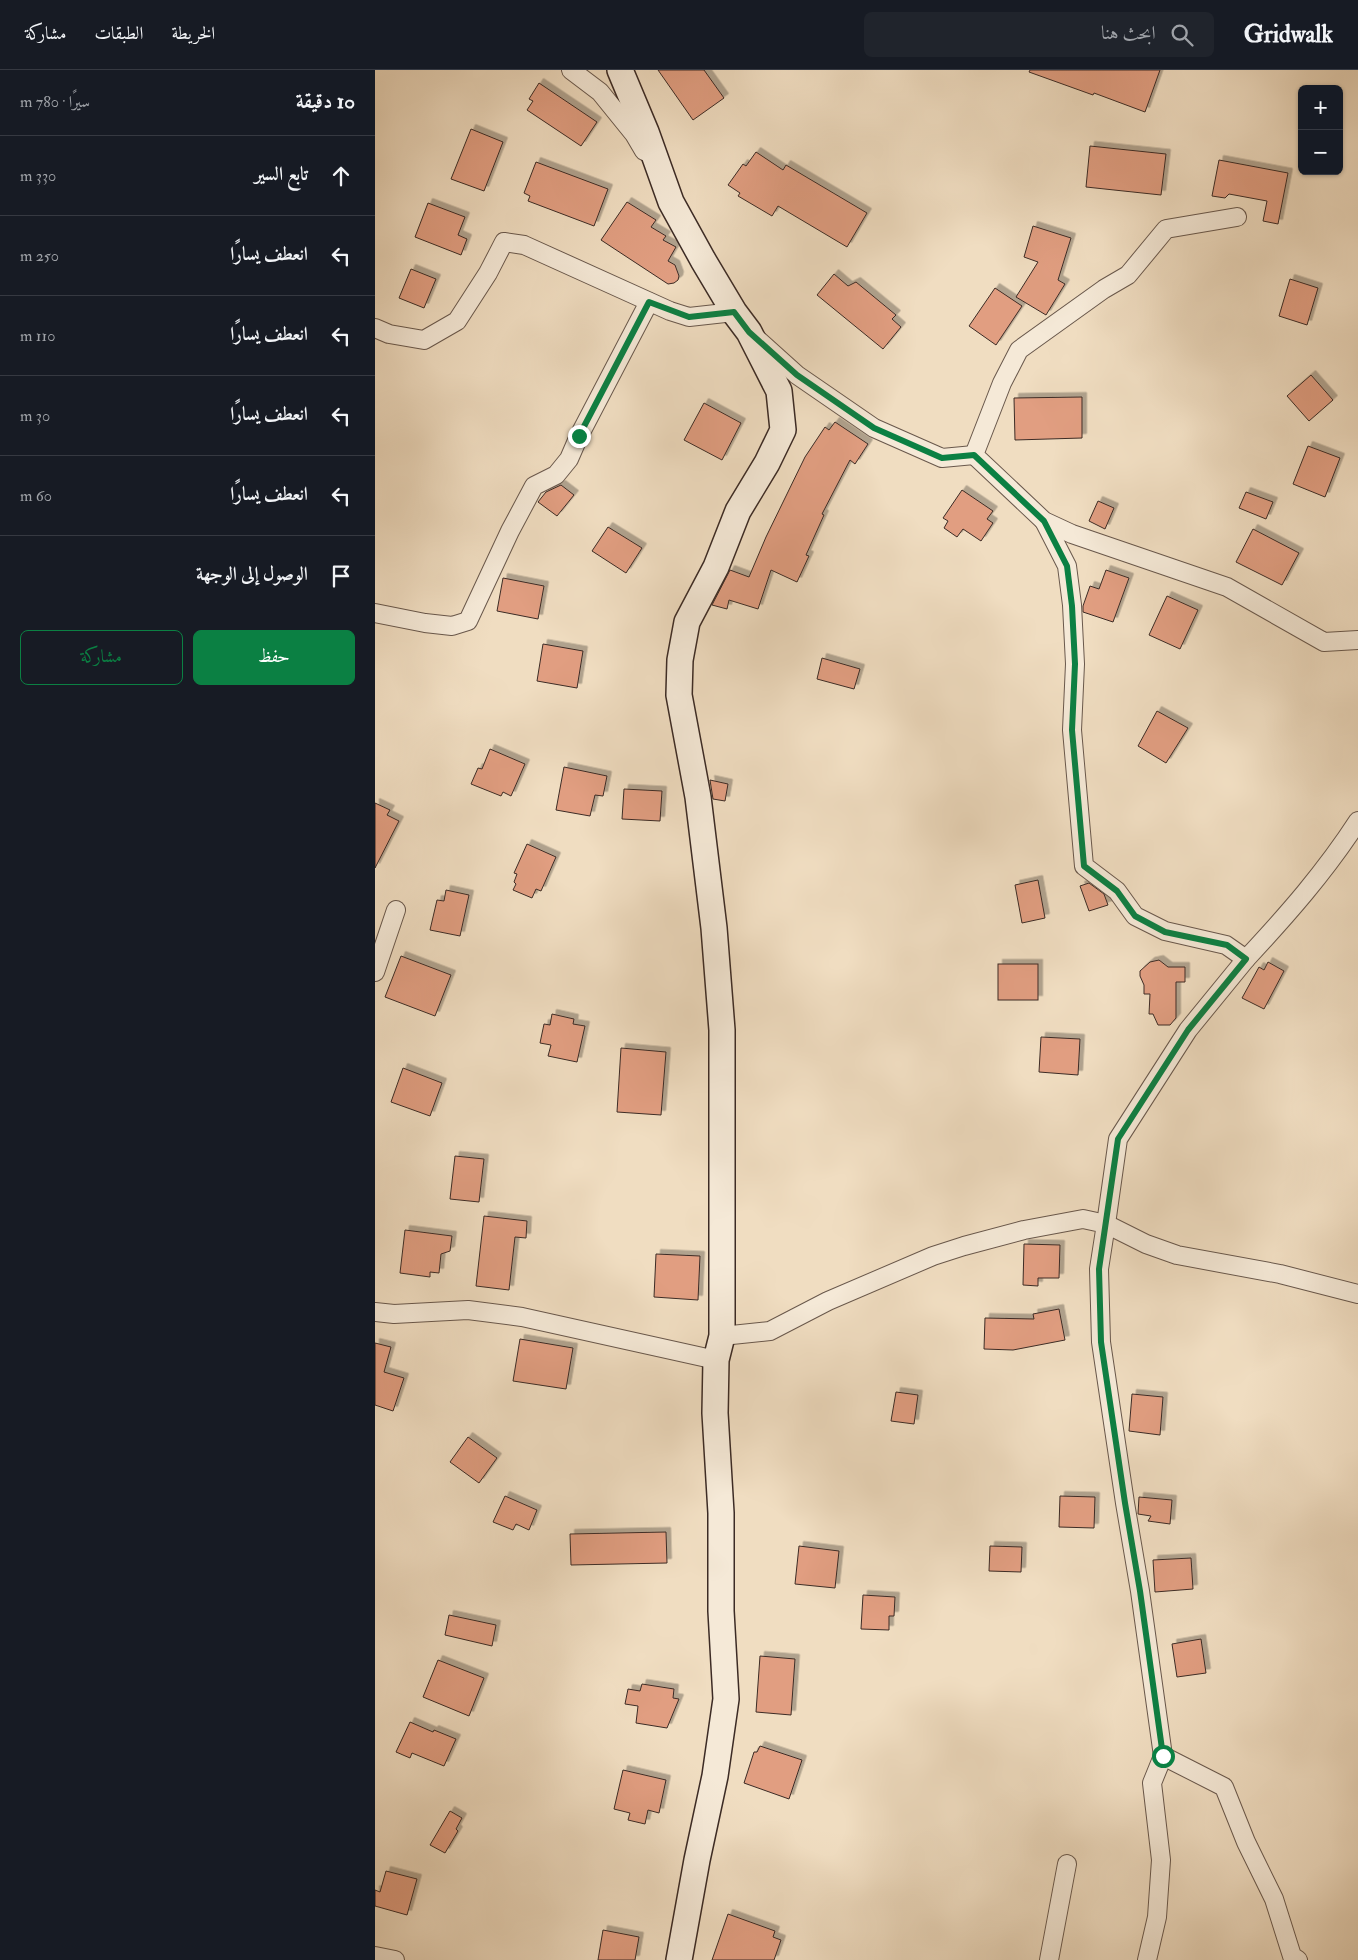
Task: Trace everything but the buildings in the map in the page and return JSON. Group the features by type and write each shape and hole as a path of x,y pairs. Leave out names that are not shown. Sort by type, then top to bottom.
{"street":[{"path":"571,70 600,92 634,134 703,260 734,312 749,332 779,391 783,430 767,463 738,511 715,567 687,622 680,660 679,695 698,797 714,928 722,1030 722,1336 716,1360 715,1413 721,1513 721,1611 726,1699 715,1776 697,1860 679,1960"},
{"path":"620,70 647,132 671,202"},
{"path":"974,455 1002,383 1019,350 1104,289 1128,275 1166,229 1237,217"},
{"path":"375,328 389,334 423,340 457,321 488,273 504,242 524,245 649,302 689,317 734,312"},
{"path":"375,613 425,624 452,626 468,621 510,531 534,486 556,475 569,459 579,436 649,302"},
{"path":"749,332 797,375 874,428 942,458 974,455 1044,521 1067,566 1072,606 1075,664 1072,730 1084,866 1117,891 1135,916 1165,932 1227,945 1246,959"},
{"path":"1044,521 1081,537 1227,587 1324,642 1358,640"},
{"path":"1147,1960 1157,1917 1161,1860 1153,1783 1163,1756 1140,1591 1101,1342 1099,1269 1118,1139 1188,1030 1246,959 1296,906 1339,850 1358,820"},
{"path":"375,972 396,910"},
{"path":"722,1336 770,1331 837,1297 933,1256 1024,1230 1083,1219 1106,1224 1146,1244 1177,1255 1280,1274 1358,1294"},
{"path":"375,1312 394,1314 468,1310 522,1317 716,1360"},
{"path":"1163,1756 1224,1787 1274,1899 1292,1956 1299,1960"},
{"path":"1049,1960 1067,1864"},
{"path":"375,1956 395,1960"}],"route":[{"path":"579,436 649,302 689,317 734,312 749,332 797,375 874,428 942,458 974,455 1044,521 1067,566 1072,606 1075,664 1072,730 1084,866 1117,891 1135,916 1165,932 1227,945 1246,959 1188,1030 1118,1139 1099,1269 1101,1342 1150,1656 1163,1756"}]}
